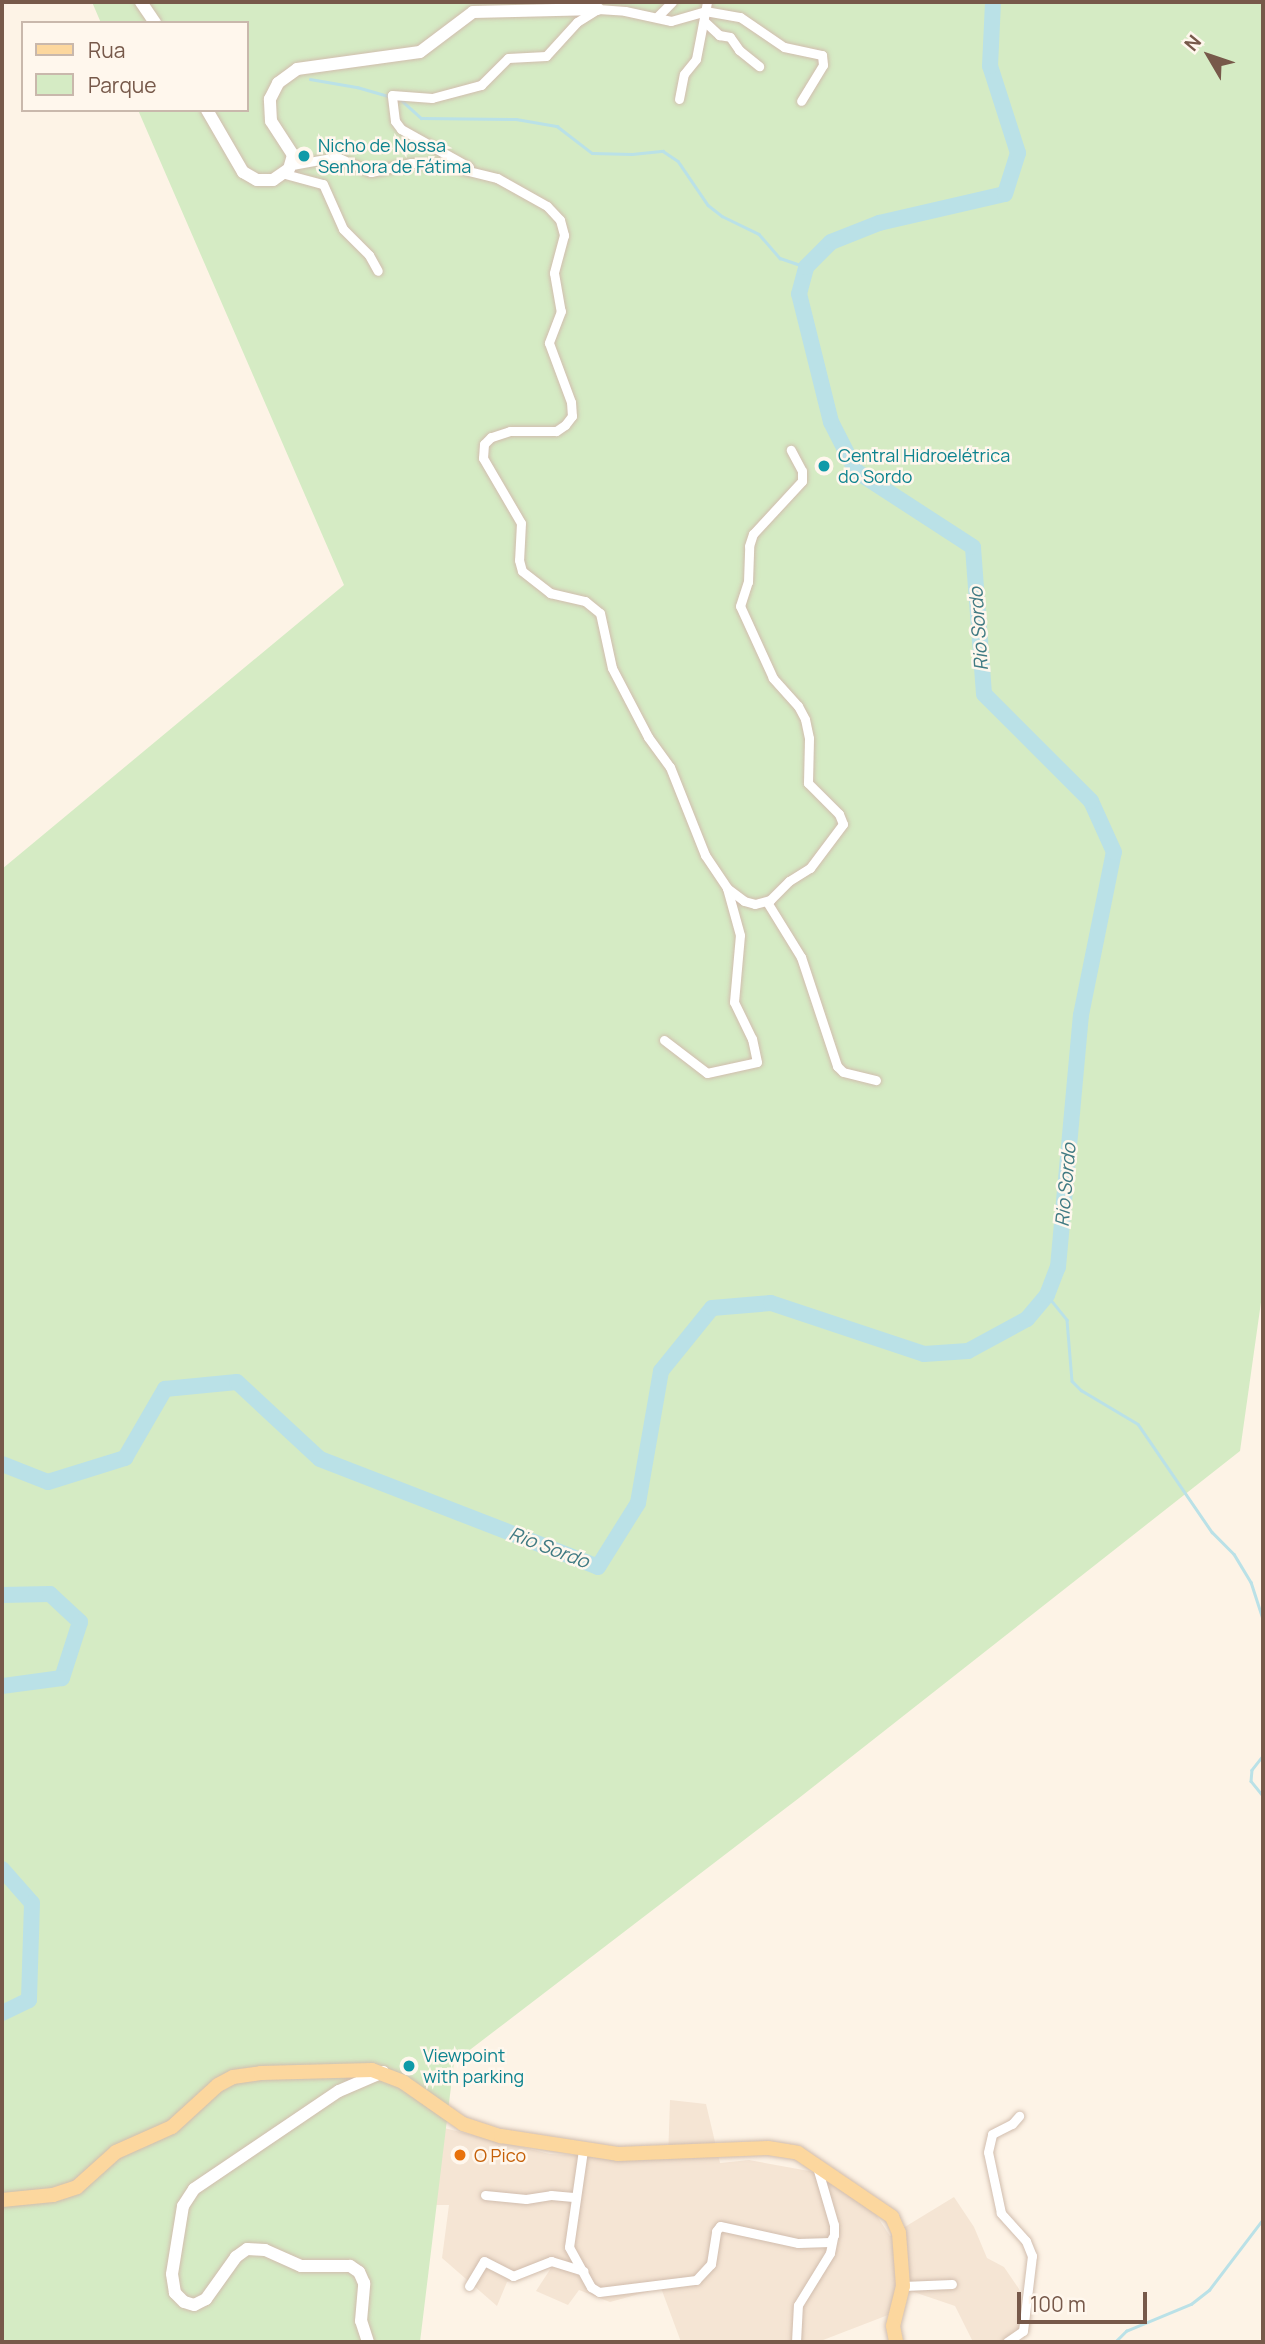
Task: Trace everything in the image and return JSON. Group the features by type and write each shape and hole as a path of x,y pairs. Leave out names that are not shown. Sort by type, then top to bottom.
{"main road":[{"path":"2,2200 53,2194 78,2187 121,2148 173,2127 230,2078 252,2073 369,2069 383,2072 475,2129 583,2150 634,2154 773,2148 795,2152 892,2217 899,2233 903,2286 893,2326 896,2342"}],"street":[{"path":"141,2 154,21"},
{"path":"638,2 643,14"},
{"path":"657,17 672,2"},
{"path":"598,9 577,22 545,56 508,58 481,85 432,98 393,95 395,121 401,129 544,205 562,223 564,235 554,273 561,313 549,342 573,410 568,423 558,430 509,431 491,437 483,446 484,461 521,523 519,560 524,573 548,592 586,601 601,615 613,670 649,738 670,767 704,852 727,888 740,935 734,1002 752,1039 757,1062 707,1073 664,1040"},
{"path":"288,169 291,150 272,124 270,114 271,95 284,78 297,69 313,65 415,54 438,42 473,12 598,9 643,14 672,21 705,11 738,16 784,47 821,54 822,65 801,101"},
{"path":"705,11 719,35 730,37 739,50 759,66"},
{"path":"679,99 684,74 696,59 705,11"},
{"path":"208,112 246,175 262,181 288,169 337,158 369,172 428,162 484,173"},
{"path":"288,169 323,184 343,229 369,255 378,271"},
{"path":"727,888 748,903 767,902 789,881 810,868 843,824 839,814 809,785 806,776 809,736 804,717 773,678 740,607 749,580 752,536 763,520 802,481 802,471 791,450"},
{"path":"767,902 801,957 836,1066 843,1072 876,1080"},
{"path":"327,2070 333,2087 327,2099"},
{"path":"368,2342 361,2321 364,2283 359,2272 350,2266 301,2266 253,2248 236,2257 200,2303 184,2302 175,2293 172,2281 182,2211 191,2191 327,2099 383,2072"},
{"path":"1007,2342 1023,2331 1032,2256 1026,2241 1002,2216 988,2152 992,2133 1012,2124 1019,2116"},
{"path":"583,2150 569,2246 591,2287 599,2292 623,2291 653,2284 683,2284 698,2279 709,2268 716,2231 720,2227 798,2243 824,2244 833,2238"},
{"path":"796,2342 798,2305 830,2253 833,2238 834,2225 817,2165"},
{"path":"485,2195 526,2200 551,2195 576,2197"},
{"path":"469,2286 479,2265 487,2261 513,2276 551,2261 584,2271"},
{"path":"903,2286 952,2284"}],"shaded area":[{"path":"670,2100 706,2104 720,2163 749,2160 809,2171 833,2180 873,2210 890,2236 954,2197 974,2227 987,2258 1004,2267 1019,2289 1029,2331 1006,2342 973,2342 955,2306 908,2290 892,2304 888,2315 818,2342 681,2342 661,2288 610,2302 579,2290 568,2305 536,2291 551,2268 507,2282 497,2306 442,2258 449,2205 433,2205 436,2126 550,2154 668,2159"}],"green space":[{"path":"92,2 1263,2 1263,1288 1240,1451 799,1798 454,2062 420,2342 2,2342 2,869 344,585 139,112 248,112 248,21 100,21"}],"waterway":[{"name":"Rio Sordo","path":"2,1464 48,1482 125,1458 165,1389 237,1382 320,1459 598,1567 638,1503 661,1371 712,1308 771,1303 924,1354 968,1351 1027,1319 1047,1295 1058,1267 1081,1015 1114,852 1091,801 984,694 973,547 856,471 831,422 799,294 806,267 831,242 879,223 1005,194 1018,153 990,66 993,2"},
{"path":"310,79 389,96"},
{"path":"399,98 421,118 516,119 557,126 592,153 632,154 663,151 678,161 708,205 722,216 759,234 780,258 806,267"},
{"path":"1047,1295 1067,1320 1072,1381 1081,1390 1138,1424 1212,1532 1234,1554 1251,1582 1263,1618"},
{"name":"Rio Sordo","path":"2,1595 50,1594 80,1622 62,1678 2,1686"},
{"path":"1263,1756 1252,1770 1251,1781 1263,1796"},
{"name":"Rio Sordo","path":"2,1869 32,1903 29,2000 2,2013"},
{"path":"1115,2342 1126,2331 1191,2304 1209,2290 1263,2219"}],"place":[{"name":"Nicho de Nossa Senhora de Fátima","path":"304,156"},
{"name":"Central Hidroelétrica do Sordo","path":"824,466"},
{"name":"Viewpoint with parking","path":"409,2066"},
{"name":"O Pico","path":"460,2155"}]}
